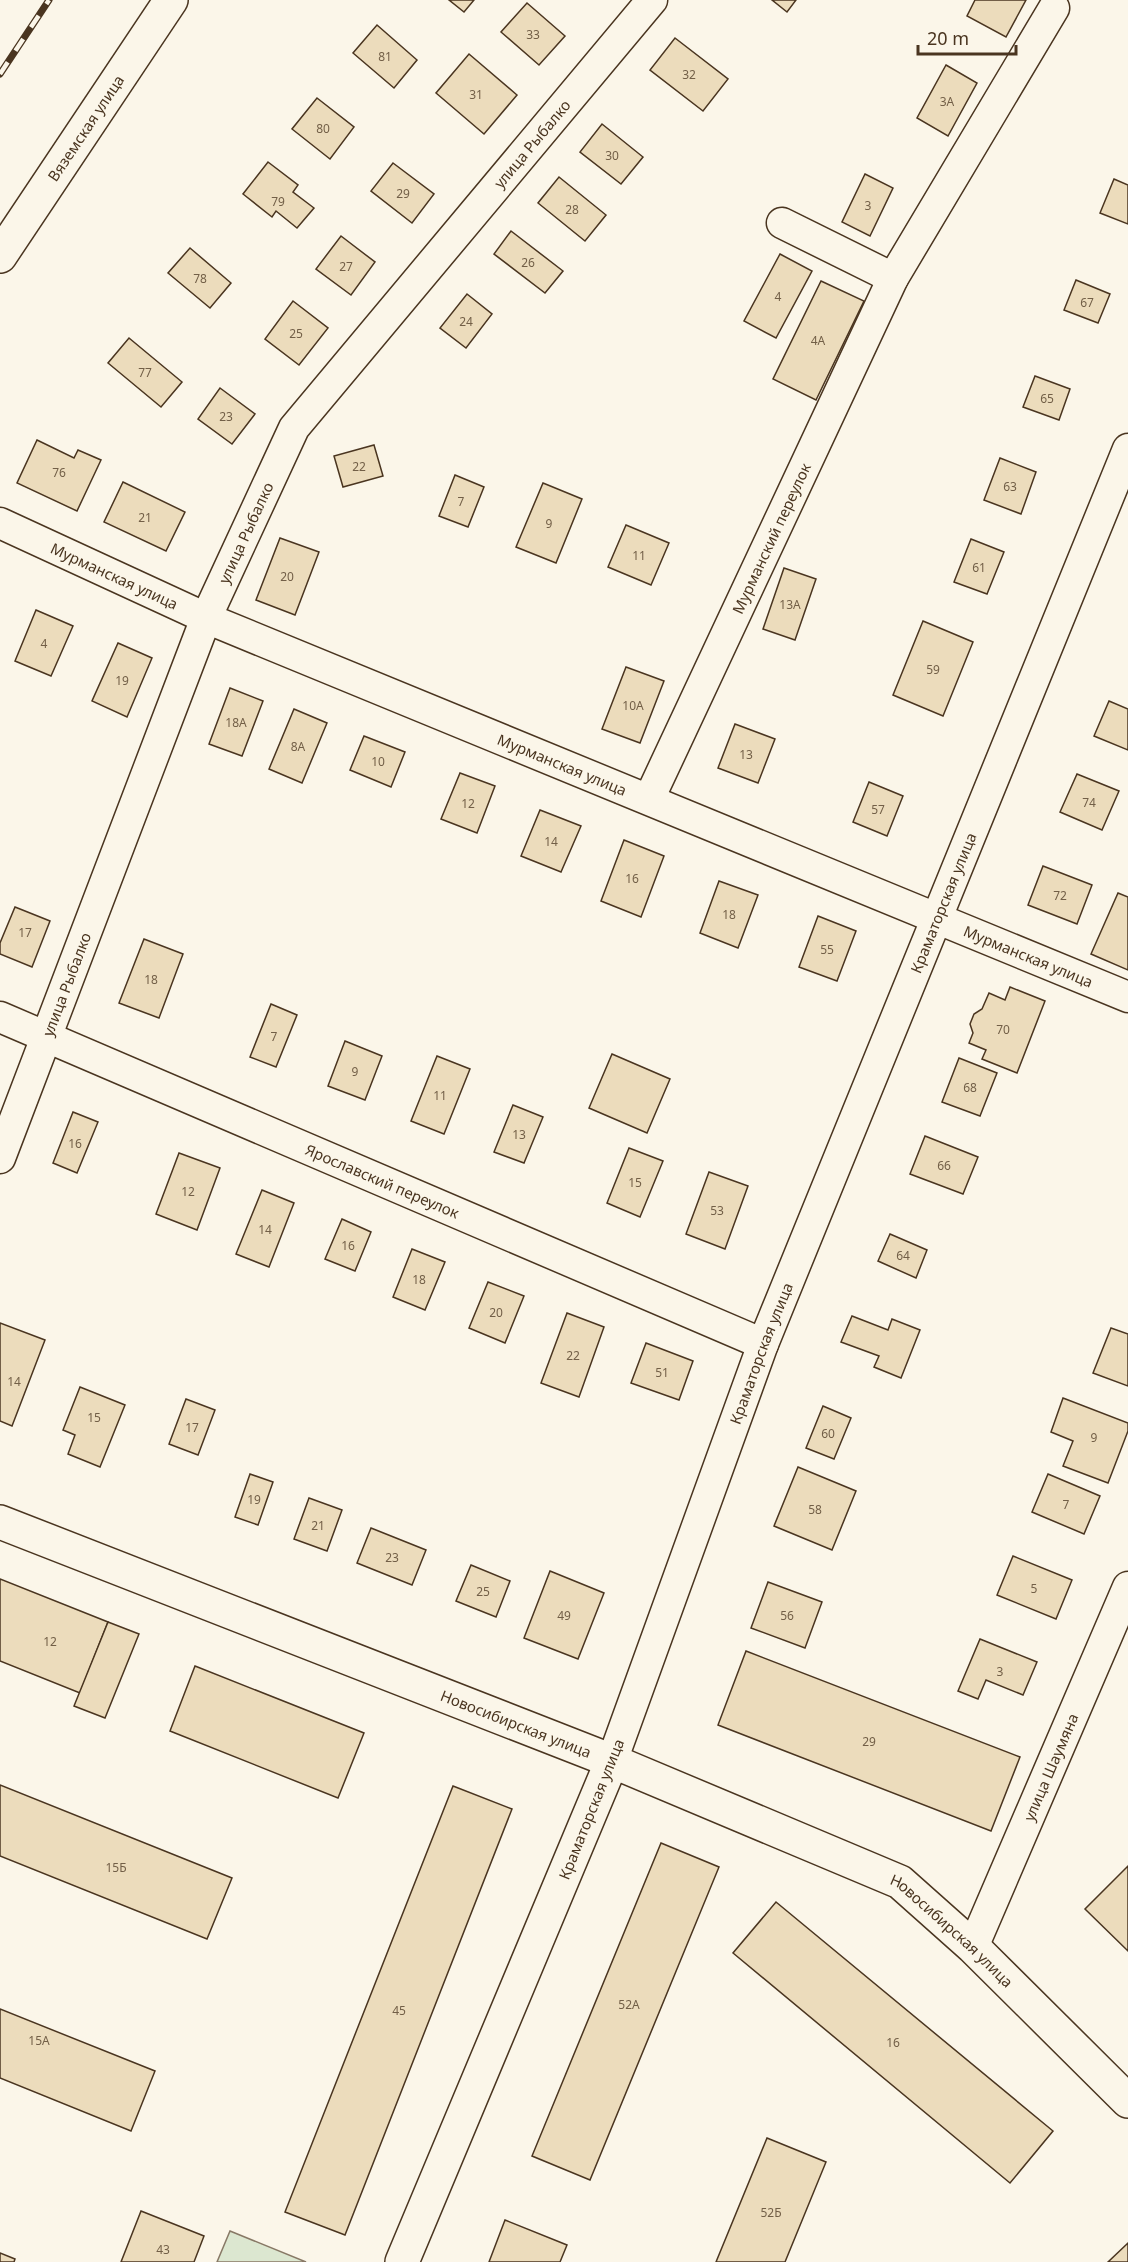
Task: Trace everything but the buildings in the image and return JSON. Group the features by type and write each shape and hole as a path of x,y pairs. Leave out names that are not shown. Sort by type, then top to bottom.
{"main road":[{"name":"Вяземская улица","path":"0,256 171,0"},
{"name":"Новосибирская улица","path":"0,1522 612,1761 900,1882 973,1947 1128,2101"},
{"name":"Краматорская улица","path":"402,2262 612,1761"}],"street":[{"name":"улица Рыбалко","path":"0,1158 206,618 294,428 652,0"},
{"name":"Мурманский переулок","path":"649,799 893,278 1054,8"},
{"path":"782,223 893,278"},
{"name":"Краматорская улица","path":"612,1761 763,1344 1128,449"},
{"name":"Мурманская улица","path":"0,523 206,618 937,916 1128,997"},
{"name":"Ярославский переулок","path":"0,1017 763,1344"},
{"name":"улица Шаумяна","path":"973,1947 1128,1587"}],"green space":[{"path":"230,2231 306,2262 217,2262"}],"railway":[{"path":"0,74 49,0"}]}
